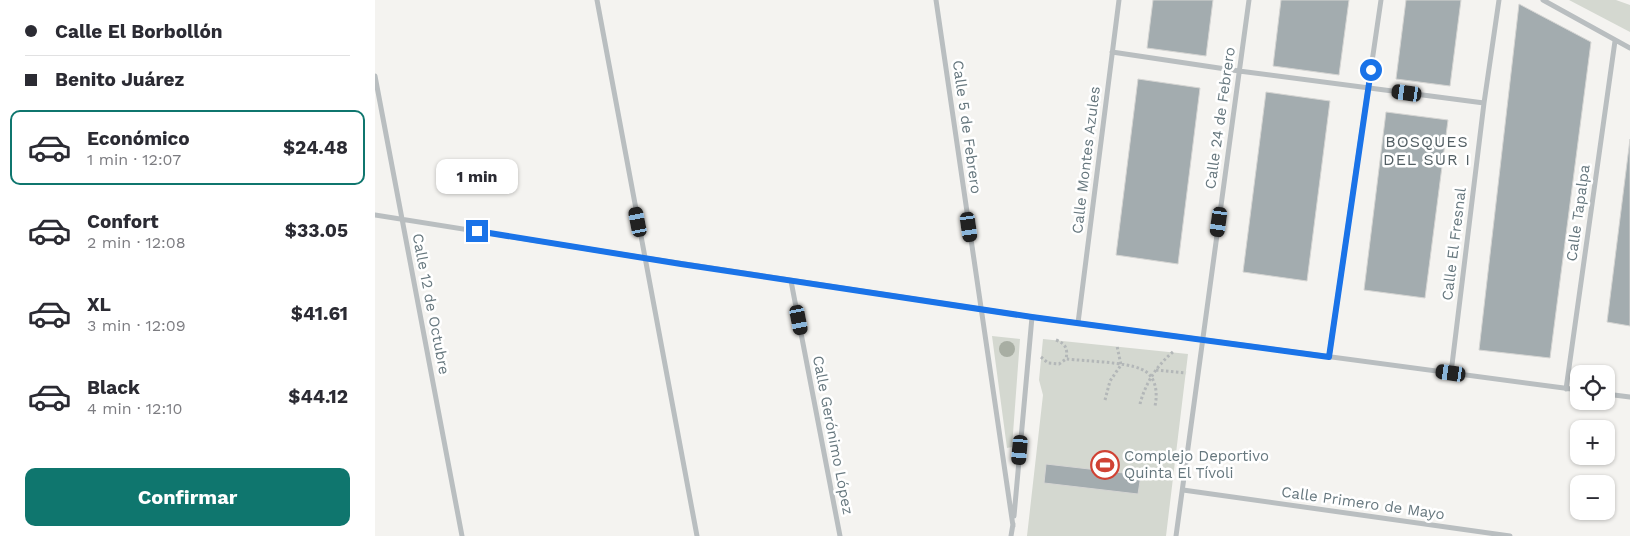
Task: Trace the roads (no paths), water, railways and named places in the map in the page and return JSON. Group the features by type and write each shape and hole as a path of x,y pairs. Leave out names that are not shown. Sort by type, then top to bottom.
{"street":[{"path":"597,0 697,536"},
{"name":"Calle 5 de Febrero","path":"936,0 1013,526"},
{"name":"Calle Montes Azules","path":"1078,323 1119,0"},
{"name":"Calle 24 de Febrero","path":"1176,536 1249,0"},
{"path":"1329,357 1381,0"},
{"name":"Calle El Fresnal","path":"1451,373 1484,103 1499,0"},
{"path":"1543,0 1630,48"},
{"name":"Calle Tapalpa","path":"1566,388 1615,41"},
{"path":"1112,52 1239,71 1484,103"},
{"name":"Calle 12 de Octubre","path":"375,76 462,536"},
{"path":"375,215 1032,317 1570,389"},
{"name":"Calle Gerónimo López","path":"791,281 840,536"},
{"name":"Calle 5 de Febrero","path":"1011,536 1032,317"},
{"path":"1615,395 1630,397"},
{"name":"Calle Primero de Mayo","path":"1183,490 1510,536"}],"place":[{"name":"Complejo Deportivo Quinta El Tívoli","path":"1105,465"}],"district":[{"name":"BOSQUES DEL SUR I","path":"1427,150"}]}
